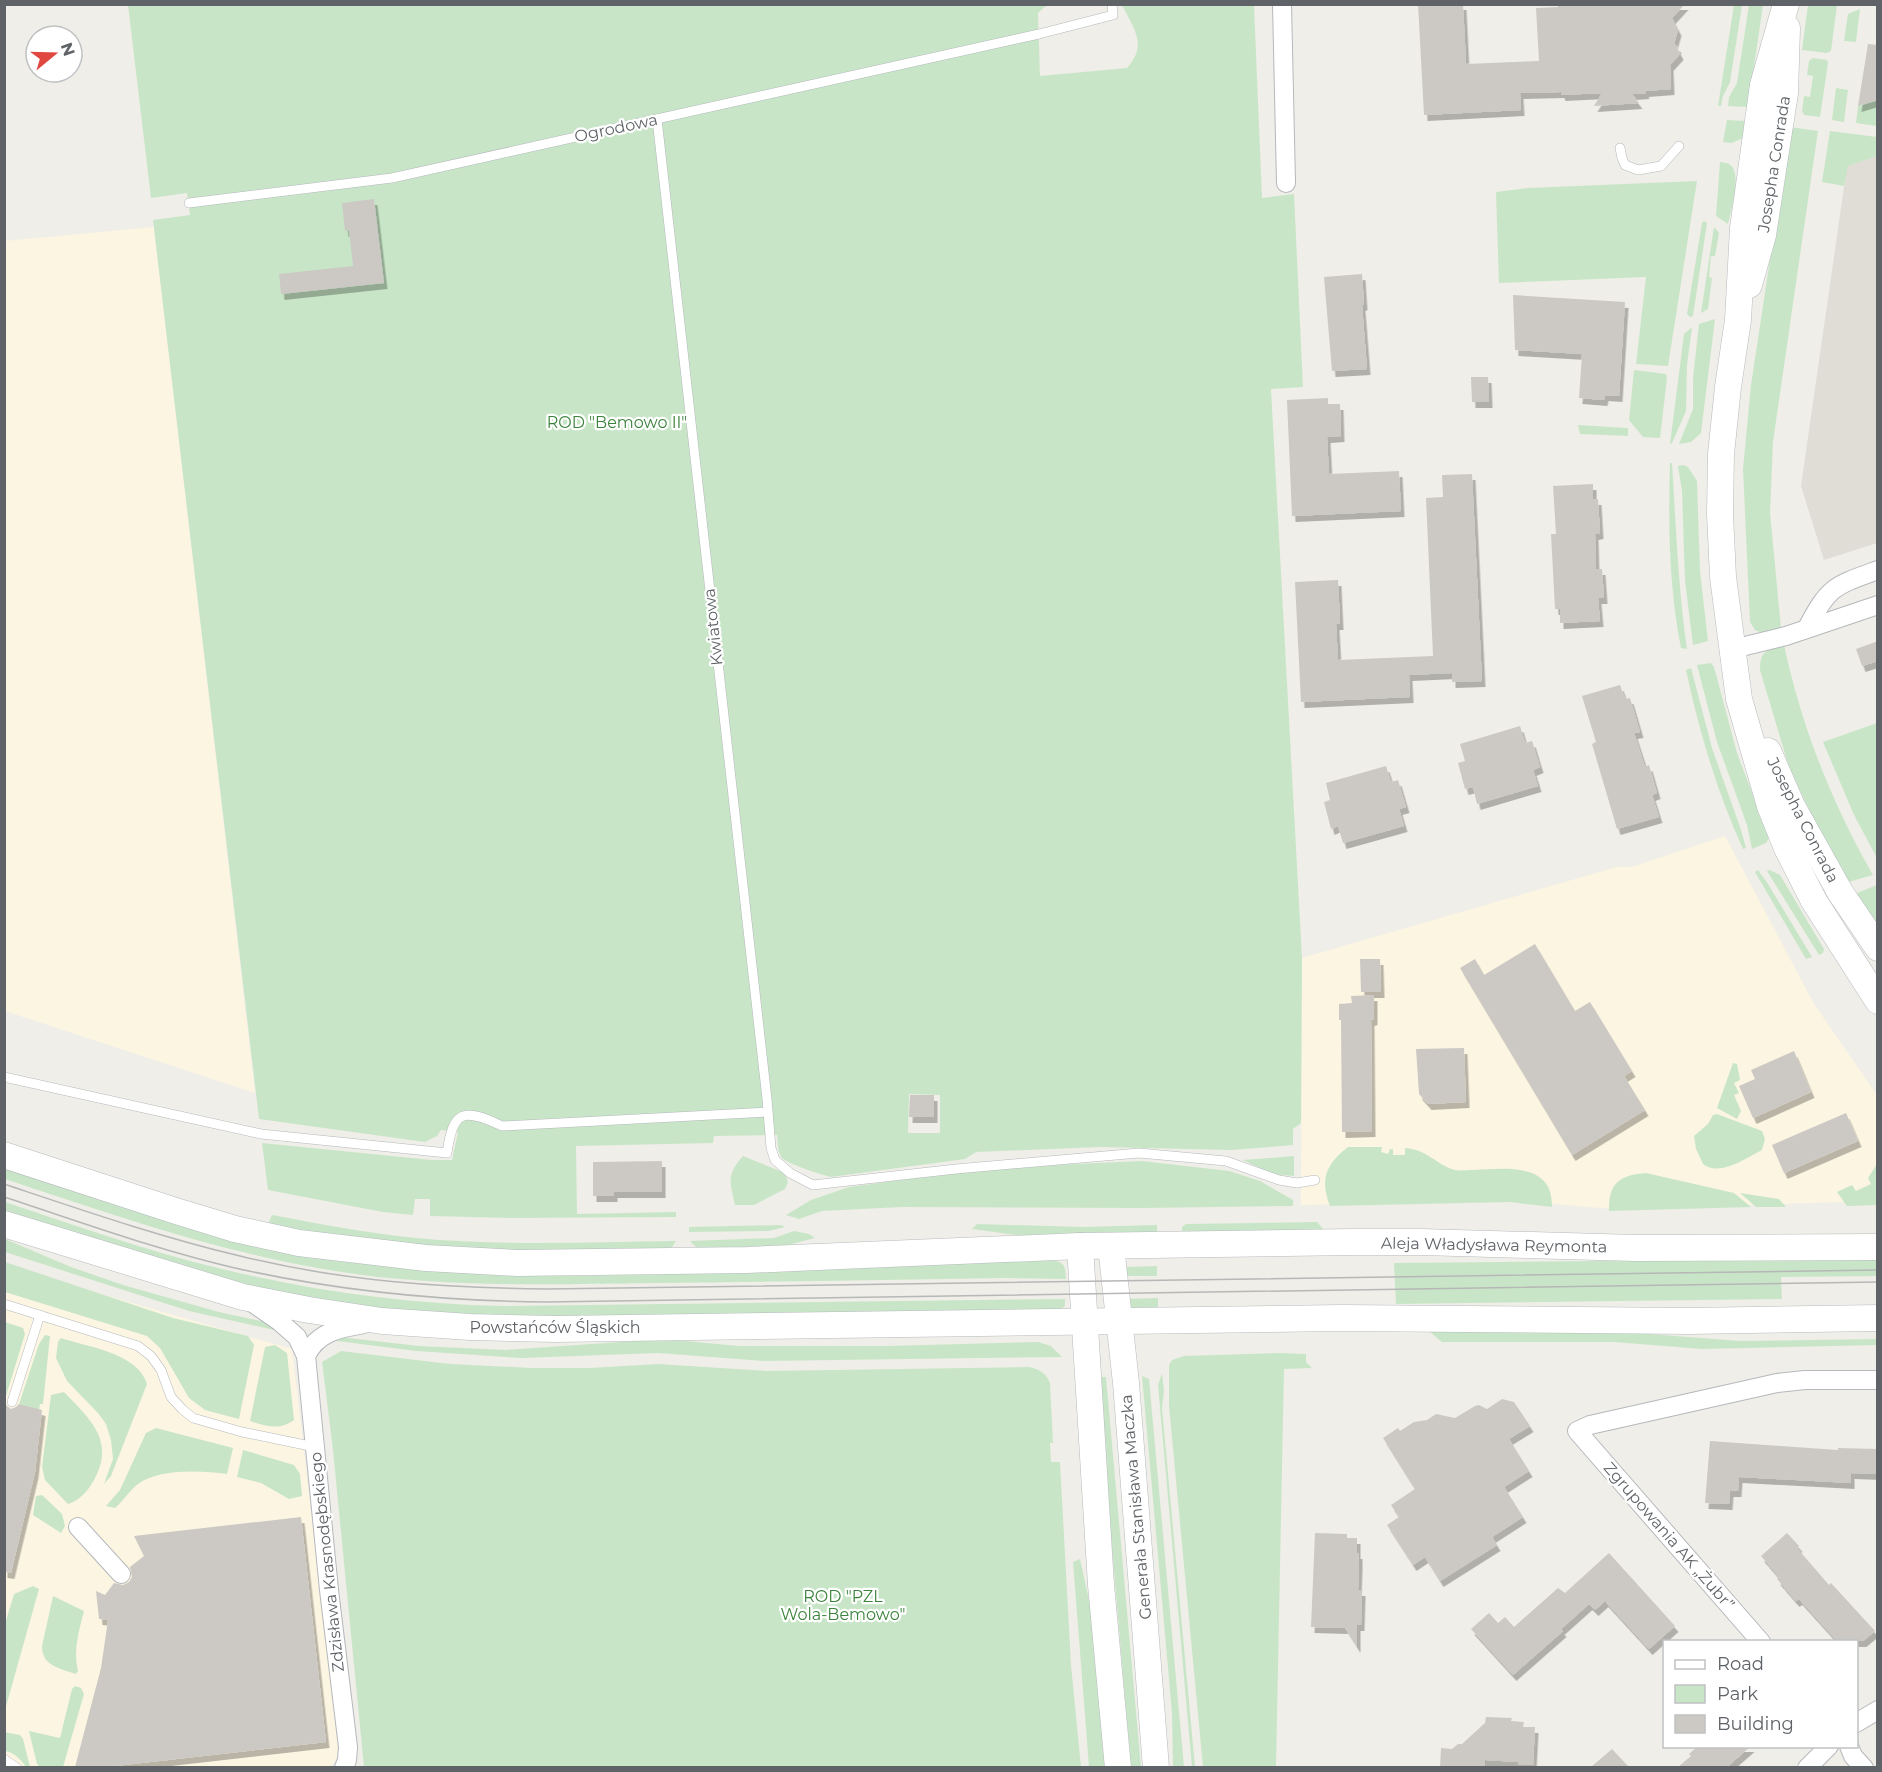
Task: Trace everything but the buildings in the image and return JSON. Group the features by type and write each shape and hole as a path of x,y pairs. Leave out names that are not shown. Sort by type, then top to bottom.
{"main road":[{"name":"Josepha Conrada","path":"1786,4 1786,83 1775,160 1759,253 1738,320 1724,421 1720,484 1723,577 1739,699 1770,806 1787,848 1814,902 1878,1001"},
{"name":"Josepha Conrada","path":"1733,649 1769,756 1792,806 1840,892 1878,948"},
{"path":"4,1155 235,1229 299,1243 426,1258 517,1263 747,1260 1111,1246"},
{"name":"Powstańców Śląskich","path":"4,1224 243,1297 382,1321 470,1328 556,1329 1118,1320"},
{"name":"Aleja Władysława Reymonta","path":"1111,1246 1421,1242 1636,1248 1878,1247"},
{"path":"1080,1246 1101,1585 1118,1767"},
{"name":"Generała Stanisława Maczka","path":"1111,1246 1126,1383 1156,1767"},
{"path":"1118,1320 1353,1318 1690,1321 1878,1318"}],"street":[{"path":"1282,4 1286,183"},
{"path":"1808,628 1821,602 1832,590 1844,582 1878,570"},
{"path":"1733,649 1786,636 1878,605"},
{"name":"Zdzisława Krasnodębskiego","path":"243,1297 280,1322 297,1337 306,1356 329,1590 348,1747 344,1767"},
{"path":"306,1356 311,1345 323,1335 337,1328 382,1321"},
{"name":"Zgrupowania AK „Żubr”","path":"1760,1640 1577,1431 1590,1425 1777,1383 1804,1380 1878,1380"},
{"path":"78,1527 121,1574"},
{"path":"1858,1722 1878,1710"},
{"path":"1807,1767 1827,1748"},
{"path":"1850,1748 1853,1756 1864,1767"}],"lane":[{"name":"Ogrodowa","path":"189,203 392,178 1039,34 1113,15 1112,4"},
{"name":"Kwiatowa","path":"657,119 771,1148 775,1160 790,1173 813,1185 956,1169 1139,1153 1226,1161 1279,1180 1298,1183 1315,1180"},
{"path":"1620,148 1625,165 1638,170 1661,166 1679,146"},
{"path":"4,1077 261,1134 447,1152 450,1131 463,1115 482,1116 502,1126 767,1112"},
{"path":"4,1304 138,1346 151,1356 161,1370 171,1397 193,1418 242,1432 315,1446"},
{"path":"12,1402 40,1315"},
{"path":"4,1759 17,1767"}],"shaded area":[{"path":"1877,156 1877,543 1824,560 1801,486 1847,166"},
{"path":"154,227 255,1093 5,1011 5,241"},
{"path":"1725,836 1814,1004 1877,1095 1878,1197 1875,1201 1612,1209 1507,1200 1301,1205 1302,958 1617,867 1632,867"},
{"path":"4,1266 292,1349 338,1742 337,1757 331,1767 5,1767"}],"green space":[{"name":"ROD \"Bemowo II\"","path":"128,5 1047,5 1038,13 1040,76 1127,68 1137,52 1138,44 1134,29 1122,5 1254,5 1262,198 1294,194 1303,387 1271,389 1302,958 1301,1123 1293,1129 1293,1145 1232,1150 1100,1147 976,1152 965,1159 831,1177 813,1172 782,1158 778,1150 777,1135 714,1136 713,1143 576,1146 577,1214 676,1212 676,1217 430,1216 430,1199 415,1199 413,1215 383,1212 268,1190 262,1143 452,1160 458,1132 441,1130 437,1136 425,1142 259,1119 153,220 190,215 187,193 151,198","holes":["909,1094 940,1095 940,1133 908,1133"]},
{"path":"1734,5 1742,5 1730,82 1721,106 1718,106"},
{"path":"1749,5 1763,5 1748,107 1728,106 1729,97 1737,83"},
{"path":"1808,5 1837,5 1831,51 1827,53 1802,50"},
{"path":"1860,9 1856,42 1844,41 1848,14"},
{"path":"1813,58 1827,60 1828,63 1820,117 1804,115 1802,111 1804,96 1810,97 1813,76 1807,75 1809,61"},
{"path":"1836,88 1848,90 1844,122 1832,120"},
{"path":"1875,101 1877,126 1856,123 1858,106"},
{"path":"1727,120 1745,121 1743,138 1732,143 1723,142"},
{"path":"1790,127 1818,131 1773,442 1770,513 1781,628 1762,633 1755,630 1750,622 1743,469 1751,385"},
{"path":"1830,131 1877,137 1877,156 1848,166 1844,186 1822,182"},
{"path":"1720,162 1729,164 1735,175 1735,192 1728,224 1716,216"},
{"path":"1697,181 1668,366 1636,364 1646,277 1499,283 1496,192 1528,188"},
{"path":"1704,221 1707,223 1693,316 1690,317 1687,314"},
{"path":"1714,227 1719,233 1715,256 1711,256 1709,277 1712,278 1708,309 1701,313"},
{"path":"1715,319 1701,433 1691,442 1679,444 1693,409 1693,378 1699,324"},
{"path":"1692,327 1687,365 1686,411 1670,444 1684,334"},
{"path":"1634,370 1666,374 1660,438 1643,437 1629,420"},
{"path":"1578,425 1628,428 1628,436 1580,434"},
{"path":"1670,463 1672,463 1679,579 1687,649 1681,648 1672,579 1669,533"},
{"path":"1678,466 1688,467 1697,481 1700,571 1708,641 1693,645 1685,581 1682,491"},
{"path":"1784,645 1791,676 1819,763 1844,820 1873,875 1845,883 1789,767 1760,670 1763,655 1773,648"},
{"path":"1711,663 1737,753 1769,838 1766,843 1752,849 1747,825 1717,742 1697,665"},
{"path":"1691,668 1712,748 1741,830 1746,848 1743,849 1725,806 1703,738 1686,670"},
{"path":"1878,723 1877,858 1854,815 1823,742"},
{"path":"1758,870 1812,957 1806,959 1755,872"},
{"path":"1770,870 1780,875 1824,949 1823,953 1819,955 1767,871"},
{"path":"1877,885 1877,935 1852,895"},
{"path":"1733,1063 1737,1064 1740,1080 1734,1083 1739,1093 1734,1095 1741,1111 1737,1119 1717,1108"},
{"path":"1717,1114 1762,1131 1765,1139 1762,1150 1725,1167 1717,1168 1703,1164 1696,1149 1694,1136 1708,1124 1713,1115"},
{"path":"1348,1147 1382,1147 1381,1152 1388,1154 1390,1149 1393,1149 1393,1155 1405,1155 1405,1148 1413,1149 1448,1168 1457,1170 1512,1169 1524,1171 1536,1175 1544,1182 1550,1192 1552,1207 1510,1202 1330,1206 1325,1188 1327,1172 1335,1159"},
{"path":"743,1156 785,1173 788,1182 785,1189 754,1205 735,1205 731,1179 734,1168"},
{"path":"1294,1156 1294,1176 1272,1174 1243,1160"},
{"path":"1142,1161 1229,1171 1260,1181 1293,1200 1293,1206 901,1207 822,1211 799,1219 786,1215 811,1200 849,1187 946,1174 1052,1165"},
{"path":"1877,1164 1877,1205 1847,1206 1837,1192 1852,1185 1856,1191 1871,1184 1868,1178"},
{"path":"5,1168 359,1263 408,1269 556,1276 704,1273 1048,1259 1063,1264 1066,1279 522,1284 456,1283 389,1278 291,1263 194,1239 5,1179"},
{"path":"1646,1173 1734,1193 1751,1207 1609,1211 1609,1201 1617,1182 1629,1176"},
{"path":"1740,1193 1779,1199 1786,1207 1756,1207"},
{"path":"5,1202 137,1246 218,1268 324,1290 395,1299 502,1306 1065,1299 1065,1306 1061,1309 579,1317 423,1314 345,1305 235,1283 5,1212"},
{"path":"272,1215 416,1238 546,1243 676,1241 672,1247 660,1251 454,1250 308,1232 268,1224"},
{"path":"1317,1222 1323,1229 1322,1231 1182,1234 1182,1227 1186,1224"},
{"path":"977,1224 1083,1227 1157,1225 1157,1234 1024,1236 972,1229"},
{"path":"781,1225 785,1227 768,1231 689,1232 689,1227"},
{"path":"794,1231 809,1234 815,1238 780,1247 705,1250 696,1247 690,1241 774,1238"},
{"path":"5,1239 71,1267 123,1285 219,1312 270,1323 287,1333 189,1311 5,1252"},
{"path":"1877,1258 1878,1276 1781,1277 1782,1299 1396,1304 1394,1263"},
{"path":"5,1262 173,1318 248,1336 254,1345 239,1419 205,1410 189,1398 160,1348 147,1336 5,1292"},
{"path":"1157,1266 1157,1276 1122,1276 1126,1267"},
{"path":"1158,1298 1158,1308 1130,1309 1124,1299"},
{"path":"5,1322 23,1328 25,1334 5,1399"},
{"path":"1461,1326 1559,1327 1740,1341 1877,1339 1878,1345 1702,1349 1614,1342 1442,1342 1430,1332"},
{"path":"45,1335 50,1336 43,1404 40,1404 39,1410 19,1404 39,1344"},
{"path":"340,1337 419,1346 506,1350 664,1339 739,1346 885,1346 1038,1342 1051,1346 1062,1357 764,1361 658,1353 521,1358 416,1351 329,1340"},
{"path":"61,1338 98,1348 123,1358 142,1373 147,1384 111,1476 104,1484 113,1459 111,1440 106,1424 98,1413 67,1381 56,1358 58,1342"},
{"path":"275,1345 287,1353 294,1420 283,1426 250,1421 265,1347"},
{"name":"ROD \"PZL Wola-Bemowo\"","path":"341,1351 450,1364 531,1368 590,1368 658,1364 766,1371 1029,1367 1039,1370 1050,1383 1053,1443 1050,1443 1051,1462 1060,1462 1071,1665 1081,1767 364,1767 333,1450 322,1362"},
{"path":"1306,1354 1306,1362 1312,1368 1284,1369 1276,1767 1203,1767 1169,1406 1169,1365 1172,1360 1184,1356"},
{"path":"1162,1373 1164,1391 1162,1408 1195,1767 1192,1767 1158,1385"},
{"path":"1142,1376 1149,1379 1184,1767 1173,1767 1172,1713"},
{"path":"1101,1377 1106,1377 1141,1767 1131,1767 1111,1536"},
{"path":"64,1392 91,1421 101,1442 102,1454 100,1466 92,1484 79,1498 68,1504 45,1480 42,1467 51,1395"},
{"path":"156,1428 233,1448 227,1474 193,1472 158,1475 138,1484 115,1508 106,1506 120,1490 146,1433"},
{"path":"243,1450 294,1465 300,1474 302,1496 289,1499 261,1483 237,1477"},
{"path":"42,1495 62,1514 65,1526 61,1533 33,1515 36,1496"},
{"path":"1080,1559 1090,1605 1105,1767 1089,1767 1073,1562"},
{"path":"33,1586 39,1589 5,1710 5,1624 14,1594"},
{"path":"53,1596 84,1611 77,1640 78,1671 76,1674 48,1662 43,1653 42,1646"},
{"path":"75,1686 81,1688 84,1694 63,1767 40,1767 37,1764 29,1731 60,1738 72,1689"},
{"path":"4,1732 20,1735 23,1739 30,1767 26,1767 20,1759 5,1751"}],"tram line":[{"path":"4,1184 151,1232 278,1265 392,1282 469,1287 547,1289 1878,1270"},
{"path":"4,1197 148,1244 235,1268 351,1289 467,1300 546,1302 1878,1282"}]}
